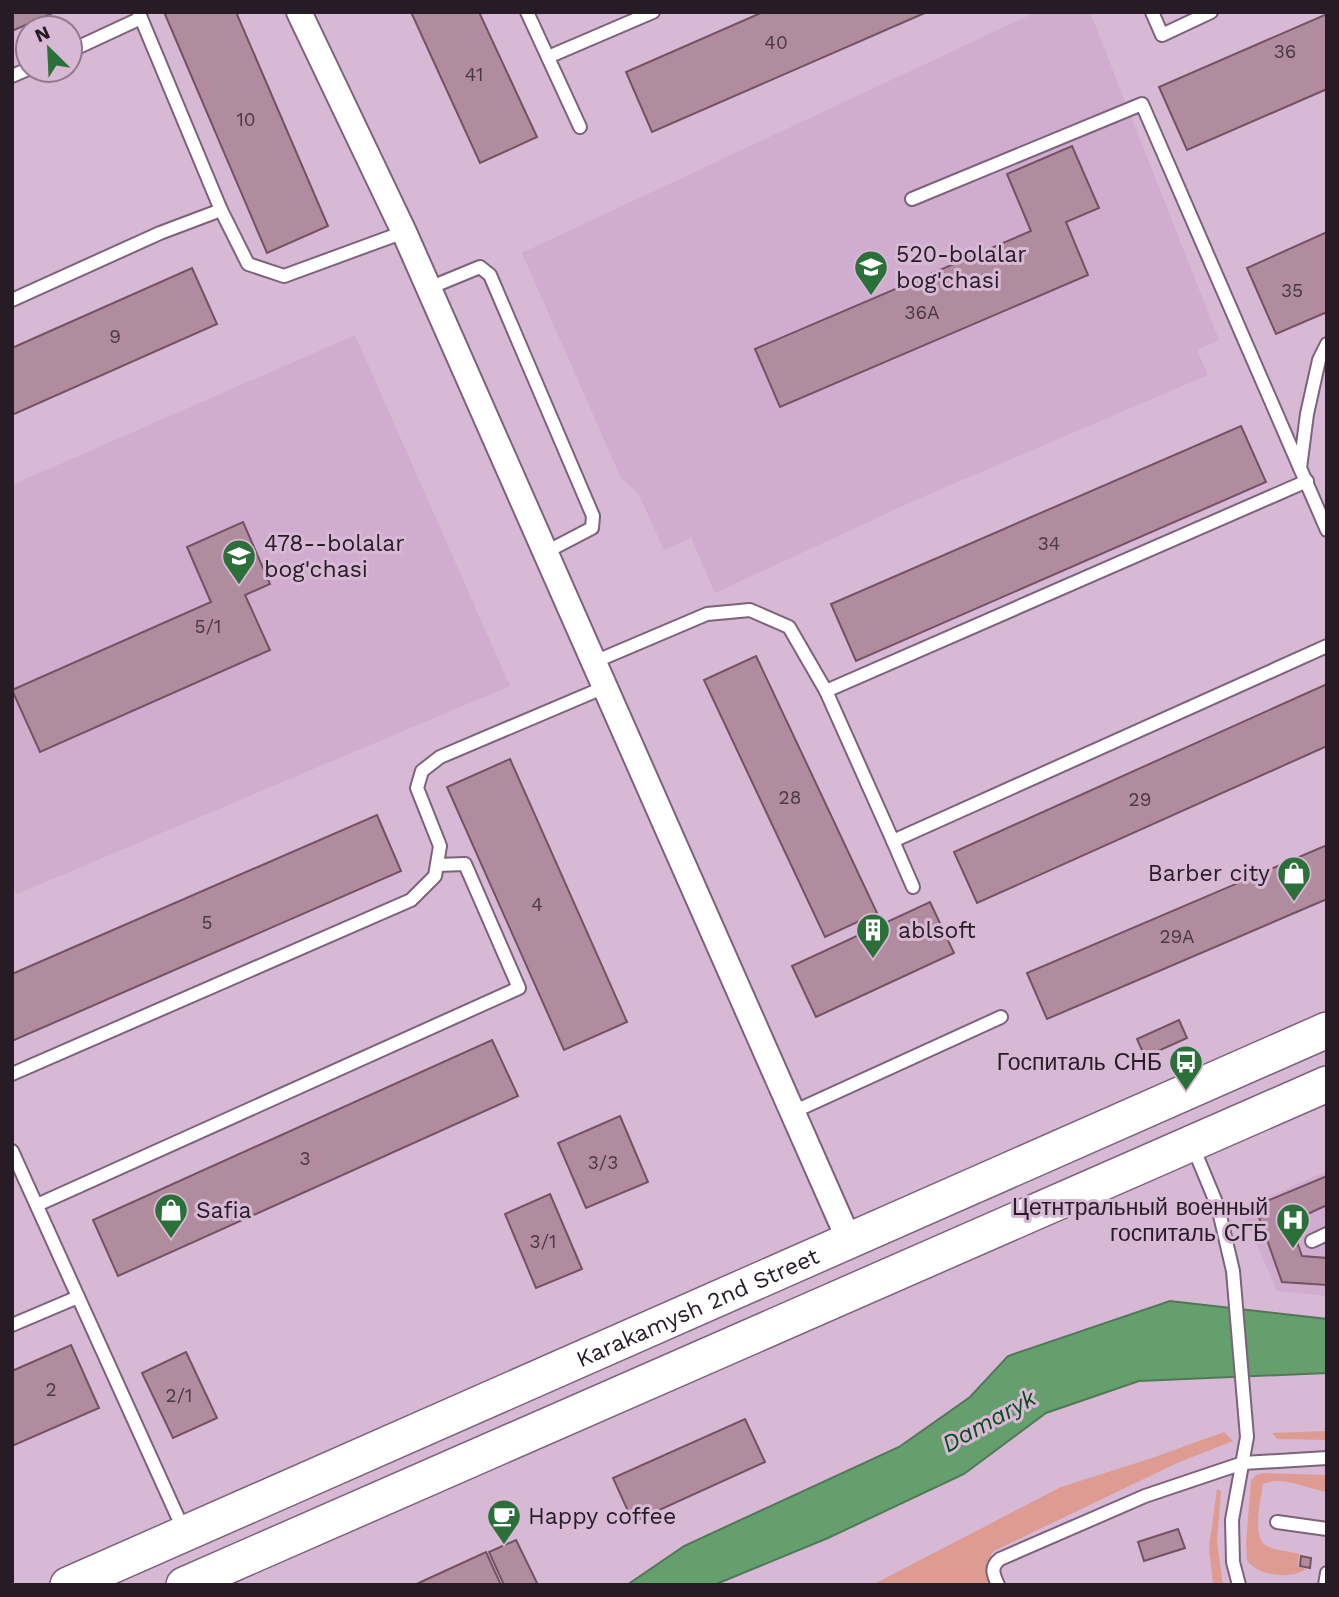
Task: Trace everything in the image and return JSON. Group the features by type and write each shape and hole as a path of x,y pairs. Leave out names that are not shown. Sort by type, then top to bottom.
{"main road":[{"name":"Karakamysh 2nd Street","path":"68,1585 1327,1030"},
{"name":"Karakamysh 2nd Street","path":"184,1585 1327,1084"},
{"path":"985,1181 1005,1225"}],"street":[{"path":"299,12 404,232 849,1240"}],"lane":[{"path":"527,12 580,127"},
{"path":"548,57 653,12"},
{"path":"1152,12 1162,34 1211,12"},
{"path":"84,44 140,15 221,210 248,264 284,276 404,232"},
{"path":"912,199 1142,104 1327,530"},
{"path":"12,300 160,233 221,210"},
{"path":"429,288 480,267 489,275 593,516 592,528 545,552"},
{"path":"1300,468 1307,414 1319,360 1327,344"},
{"path":"826,691 1307,481"},
{"path":"594,662 708,614 750,610 789,627 826,691 913,887"},
{"path":"892,842 1327,646"},
{"path":"12,1074 411,900 435,876 440,846 418,788 422,771 440,757 605,687"},
{"path":"37,1205 519,988 466,864 437,865"},
{"path":"793,1112 1001,1017"},
{"path":"1191,1143 1219,1207 1233,1271 1247,1437 1232,1530 1233,1562 1239,1585"},
{"path":"12,1151 185,1533"},
{"path":"1312,1241 1327,1234"},
{"path":"12,1325 78,1297"},
{"path":"998,1585 993,1572 995,1563 1000,1559 1145,1496 1242,1463 1327,1458"},
{"path":"1276,1522 1327,1529"},
{"path":"1325,1585 1327,1573"}],"shaded area":[{"name":"520-bolalar bog'chasi","path":"1036,12 1090,12 1219,340 1197,350 1208,375 920,498 715,593 691,538 664,550 638,493 621,478 522,253"},
{"name":"478--bolalar bog'chasi","path":"355,335 510,686 17,894 12,883 12,485"},
{"name":"Цетнтральный военный госпиталь СГБ","path":"1327,1171 1327,1296 1277,1291 1241,1209"},
{"path":"1327,1431 1327,1440 1277,1439 1272,1433"},
{"path":"1224,1432 1233,1441 1177,1463 994,1551 990,1563 1000,1585 872,1585 1061,1487"},
{"path":"1256,1475 1327,1475 1327,1492 1287,1482 1263,1484 1258,1516 1261,1540 1273,1549 1299,1554 1298,1566 1306,1569 1300,1572 1283,1575 1266,1573 1247,1560 1251,1481"},
{"path":"1217,1489 1221,1491 1217,1542 1223,1585 1213,1585 1209,1547"}],"water":[{"name":"Damaryk","path":"1170,1301 1327,1319 1327,1373 1139,1381 1046,1413 964,1474 828,1538 714,1585 627,1585 684,1546 899,1447 970,1397 1008,1356"}],"building":[{"path":"12,12 55,12 14,14 12,31"},
{"path":"164,12 236,12 328,226 267,253"},
{"path":"411,12 479,12 537,137 480,163"},
{"path":"763,12 927,12 652,132 626,72"},
{"path":"1327,14 1327,89 1187,150 1159,87"},
{"path":"1072,146 1099,208 1066,222 1088,275 780,407 755,349 1031,231 1007,174"},
{"path":"1327,232 1327,312 1276,334 1247,268"},
{"path":"192,268 217,324 12,415 12,348"},
{"path":"1241,426 1266,482 856,661 831,604"},
{"path":"243,522 270,584 245,595 270,650 40,752 12,690 211,602 187,547"},
{"path":"756,656 877,913 825,937 704,680"},
{"path":"1327,684 1327,746 977,903 954,852"},
{"path":"510,759 627,1022 564,1050 447,787"},
{"path":"377,815 401,871 12,1041 12,974"},
{"path":"1327,845 1327,899 1047,1019 1027,973"},
{"name":"ablsoft","path":"930,902 954,953 816,1017 792,966"},
{"path":"1179,1020 1187,1038 1145,1057 1137,1039"},
{"path":"492,1040 518,1096 118,1276 93,1220"},
{"path":"620,1116 648,1182 586,1208 558,1143"},
{"path":"1327,1176 1327,1205 1290,1222 1302,1256 1327,1258 1327,1285 1282,1282 1255,1206"},
{"path":"550,1194 582,1269 536,1288 505,1214"},
{"path":"71,1345 99,1408 12,1446 12,1371"},
{"path":"186,1352 217,1418 173,1438 142,1373"},
{"path":"745,1419 765,1462 633,1522 613,1478"},
{"path":"1178,1529 1185,1548 1144,1561 1138,1542"},
{"path":"516,1540 538,1585 504,1585 489,1552"},
{"path":"486,1552 501,1585 415,1585 423,1581"},
{"path":"1301,1556 1311,1558 1310,1568 1300,1566"}],"place":[{"name":"520-bolalar bog'chasi","path":"871,297"},
{"name":"478--bolalar bog'chasi","path":"239,586"},
{"name":"Barber city","path":"1294,903"},
{"name":"ablsoft","path":"873,960"},
{"name":"Госпиталь СНБ","path":"1186,1092"},
{"name":"Safia","path":"171,1240"},
{"name":"Цетнтральный военный госпиталь СГБ","path":"1293,1250"},
{"name":"Happy coffee","path":"504,1546"}]}
